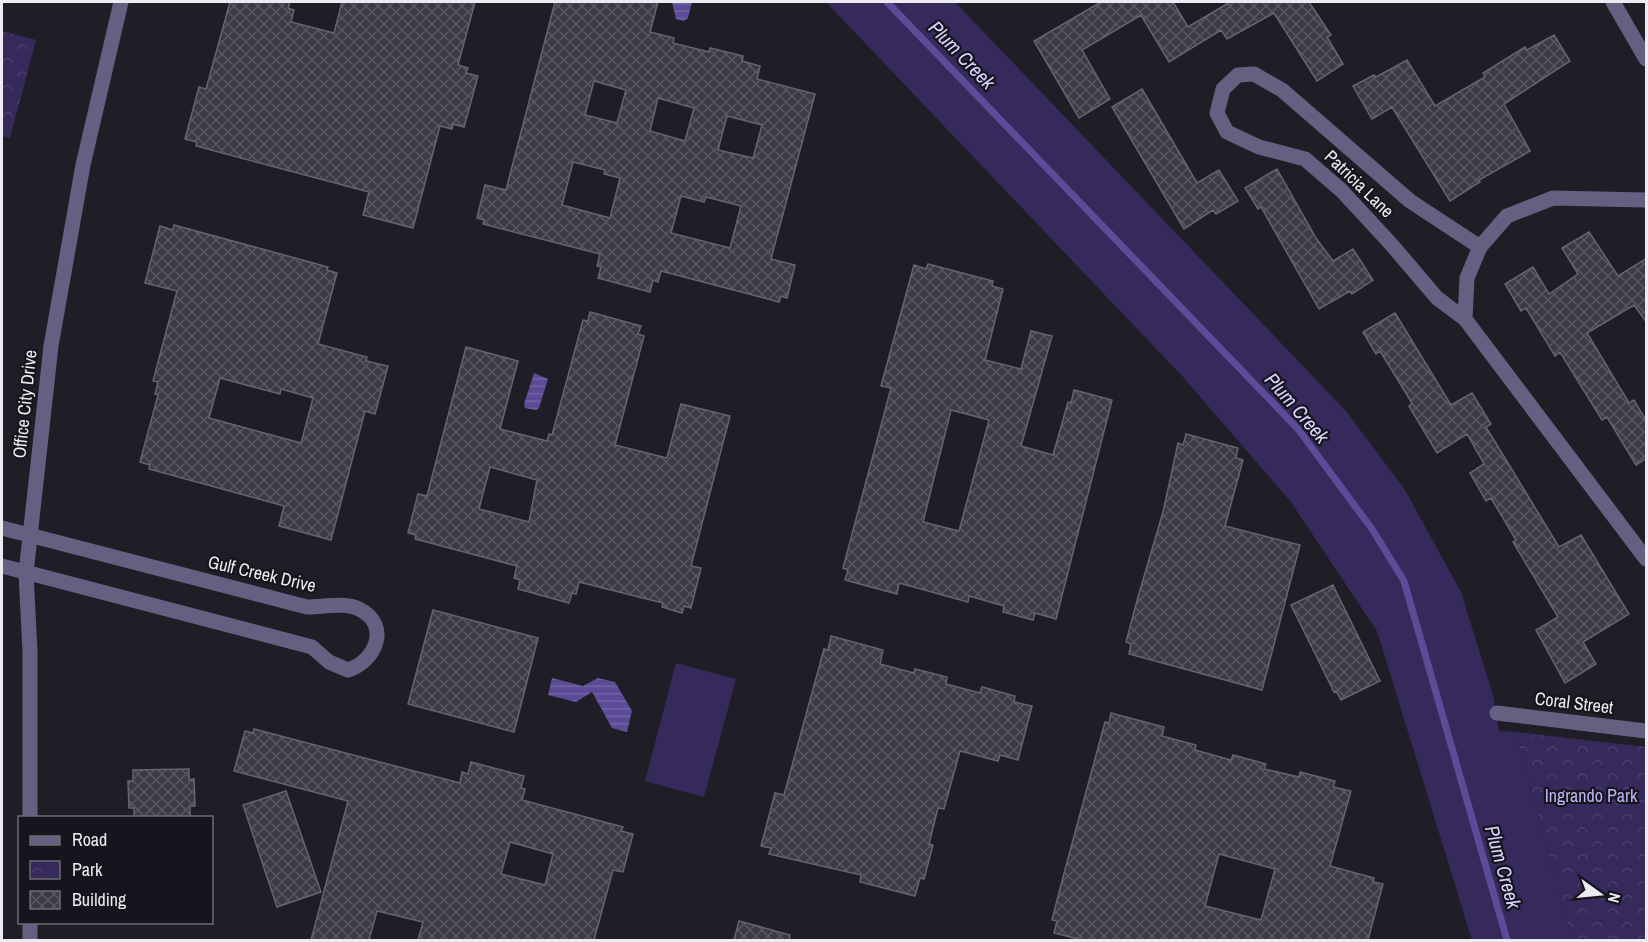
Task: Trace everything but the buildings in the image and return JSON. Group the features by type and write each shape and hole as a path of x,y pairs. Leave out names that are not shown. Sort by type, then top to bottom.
{"street":[{"name":"Office City Drive","path":"30,816 30,652 26,573 32,536 51,346 83,165 121,2"},
{"path":"1613,2 1647,59"},
{"name":"Patricia Lane","path":"1480,247 1410,201 1282,90 1254,74 1238,75 1224,89 1217,113 1227,132 1259,147 1305,159 1341,190 1392,244 1437,298 1465,319 1647,559"},
{"path":"1465,319 1467,278 1480,247 1507,216 1553,198 1647,200"},
{"name":"Gulf Creek Drive","path":"2,528 308,608 357,608 372,618 378,632 376,646 361,666 348,670 329,662 312,647 2,566"},
{"name":"Coral Street","path":"1497,713 1647,731"},
{"path":"30,924 30,940"}],"green space":[{"path":"826,2 955,2 1346,411 1405,490 1461,592 1493,695 1499,731 1515,732 1572,940 1472,940 1377,631 1291,502 1183,377"},
{"path":"2,31 36,40 10,138 2,136"},
{"path":"676,663 736,679 704,797 645,781"},
{"name":"Ingrando Park","path":"1515,732 1646,747 1646,940 1572,940"}],"shaded area":[{"path":"672,2 692,2 688,18 684,21 676,19"},
{"path":"534,373 548,379 539,408 536,410 525,408 524,404"},
{"path":"552,678 583,686 598,678 615,682 632,711 627,732 612,728 592,692 576,702 548,695"}],"waterway":[{"name":"Plum Creek","path":"887,2 1298,429 1372,529 1404,581 1507,940"}]}
